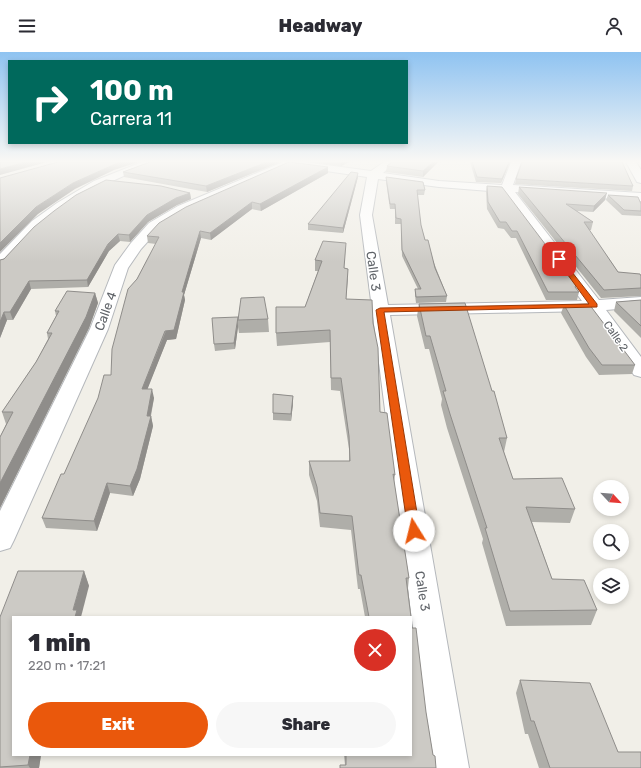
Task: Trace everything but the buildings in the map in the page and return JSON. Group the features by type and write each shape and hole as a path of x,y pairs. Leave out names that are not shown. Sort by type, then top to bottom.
{"street":[{"path":"0,262 49,214 79,195"},
{"name":"Calle 4","path":"0,540 99,329 120,268 136,246 154,226 182,209 200,195"},
{"name":"Calle 3","path":"373,195 366,215 450,768"},
{"name":"Calle 2","path":"511,195 641,371"},
{"path":"614,195 641,197"},
{"path":"380,310 594,306 641,302"}],"route":[{"path":"414,531 380,310 594,306 559,259"}]}
